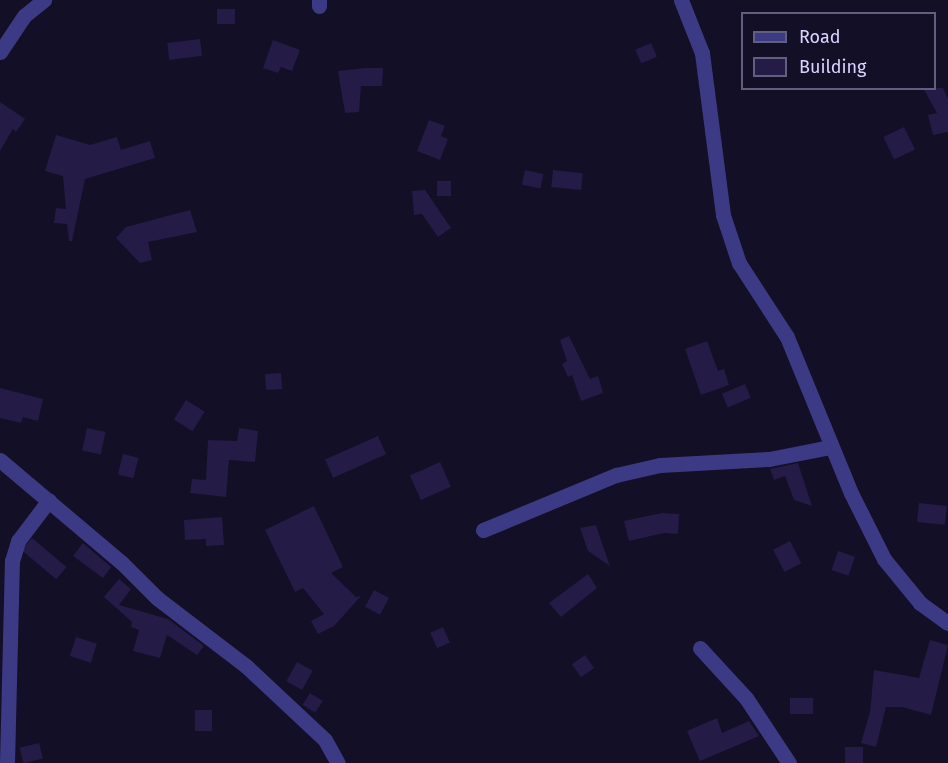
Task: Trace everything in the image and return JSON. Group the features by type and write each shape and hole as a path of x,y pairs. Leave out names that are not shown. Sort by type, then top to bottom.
{"street":[{"path":"0,52 24,16 44,0"},
{"path":"681,0 702,53 714,163 729,240 739,263 787,337 831,447 884,560 920,603 948,623"},
{"path":"483,530 616,475 660,465 770,459 831,447"},
{"path":"0,460 49,500 157,598 246,666 325,740 338,763"},
{"path":"7,763 12,561 18,541 49,500"},
{"path":"700,648 746,698 789,763"}],"building":[{"path":"217,9 235,9 235,24 217,24"},
{"path":"200,39 202,56 169,60 167,43"},
{"path":"273,40 300,50 292,71 281,67 278,73 263,68"},
{"path":"651,43 657,57 641,63 635,50"},
{"path":"383,68 382,86 361,86 359,112 345,113 338,71"},
{"path":"943,88 948,99 948,132 933,135 928,115 937,113 924,90"},
{"path":"0,102 25,119 16,132 13,129 0,151"},
{"path":"429,120 445,126 441,136 448,139 440,160 417,151"},
{"path":"904,127 915,149 894,160 883,137"},
{"path":"56,135 90,145 117,137 121,150 150,141 155,158 85,179 72,241 69,241 67,224 54,223 56,208 66,209 63,176 45,171"},
{"path":"525,170 544,174 540,189 522,185"},
{"path":"553,170 583,173 581,190 551,187"},
{"path":"437,181 451,181 451,196 437,196"},
{"path":"425,190 451,228 438,237 422,214 414,215 412,191"},
{"path":"190,210 197,232 148,242 152,260 140,263 116,238 126,227"},
{"path":"569,336 590,379 598,376 603,393 581,401 572,375 568,377 562,364 567,361 560,340"},
{"path":"707,341 718,371 724,369 729,385 701,395 685,349"},
{"path":"281,373 282,389 266,390 265,374"},
{"path":"745,384 751,398 728,408 722,394"},
{"path":"0,388 43,399 38,421 23,417 21,423 0,418"},
{"path":"186,400 205,412 192,431 174,420"},
{"path":"87,428 106,432 101,454 82,450"},
{"path":"239,428 258,431 255,462 229,460 226,497 190,493 192,479 206,480 208,440 237,441"},
{"path":"378,436 386,454 333,478 325,460"},
{"path":"123,454 139,458 133,478 118,474"},
{"path":"440,462 451,487 421,500 410,475"},
{"path":"798,463 812,506 794,500 785,476 774,480 770,469"},
{"path":"919,503 947,506 945,525 917,522"},
{"path":"314,506 343,567 331,573 356,597 361,596 334,626 318,634 311,621 324,614 303,588 295,592 265,530"},
{"path":"662,513 679,514 678,534 664,533 629,541 624,521"},
{"path":"222,517 224,545 206,546 206,539 185,540 184,520"},
{"path":"596,525 610,566 588,551 580,528"},
{"path":"32,538 66,567 56,579 22,550"},
{"path":"790,541 801,563 784,572 773,550"},
{"path":"83,543 111,567 103,578 73,556"},
{"path":"838,551 855,557 849,576 831,570"},
{"path":"588,574 597,588 561,617 549,603"},
{"path":"119,579 131,589 119,605 168,619 204,646 197,655 167,635 160,658 133,651 139,630 131,627 132,622 104,597"},
{"path":"374,590 389,598 380,615 365,607"},
{"path":"443,627 450,643 437,648 430,633"},
{"path":"76,637 97,644 91,663 70,656"},
{"path":"930,640 948,645 931,715 902,707 886,707 876,747 861,743 870,712 874,670 919,678"},
{"path":"585,655 594,668 581,677 572,664"},
{"path":"297,662 313,671 302,690 286,681"},
{"path":"310,693 323,701 315,713 303,705"},
{"path":"790,698 813,698 813,714 790,714"},
{"path":"195,710 212,710 212,731 195,731"},
{"path":"717,718 722,733 749,721 759,736 700,761 687,731"},
{"path":"39,743 43,759 23,763 20,748"},
{"path":"845,747 863,747 863,763 845,763"}]}
